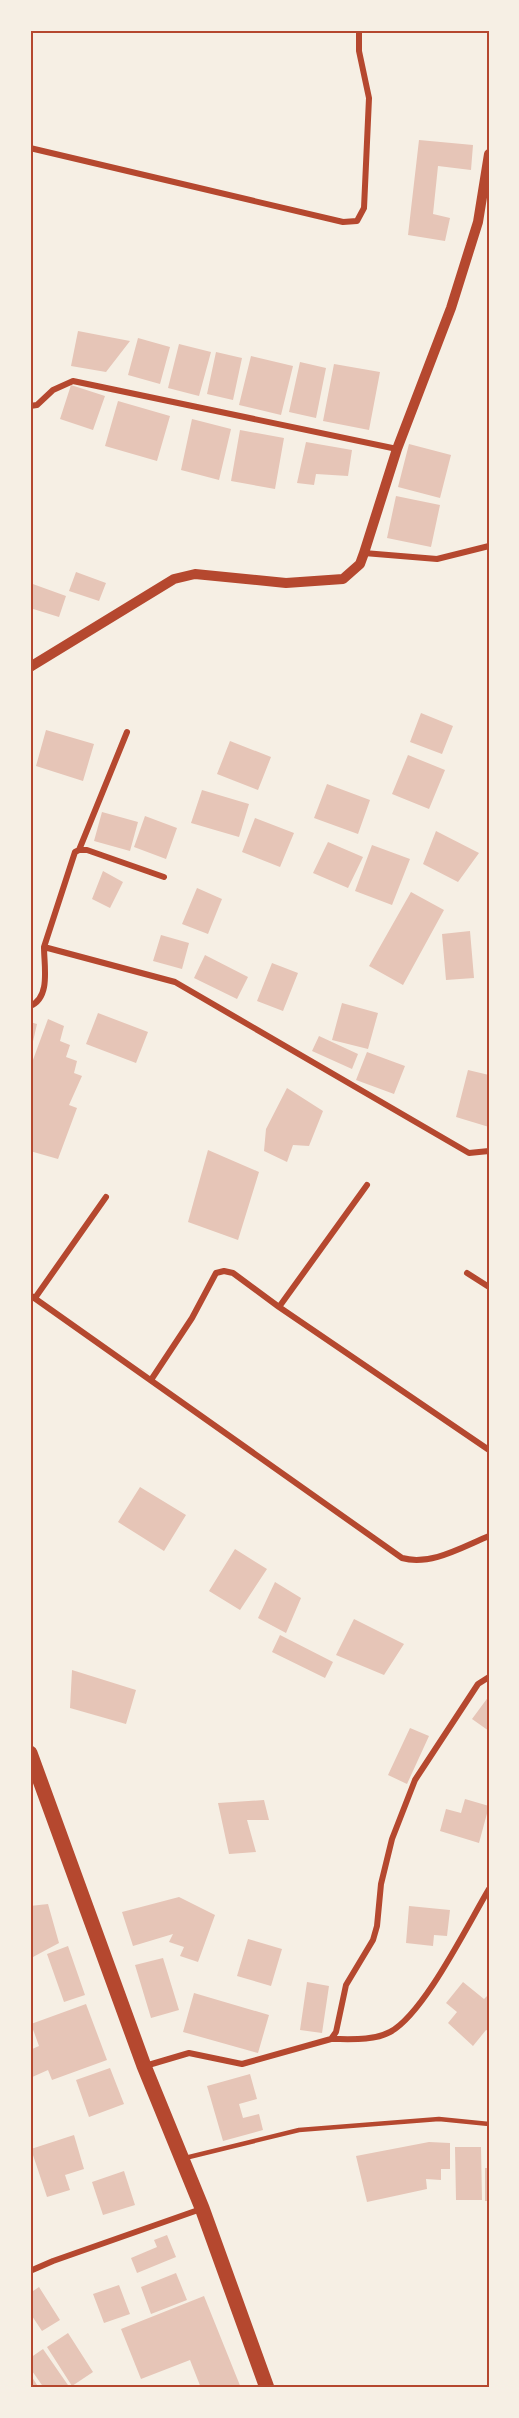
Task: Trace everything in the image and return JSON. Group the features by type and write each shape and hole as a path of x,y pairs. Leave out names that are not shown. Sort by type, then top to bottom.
{"main road":[{"path":"30,1753 144,2066 202,2208 267,2388"}],"street":[{"path":"30,148 342,222 357,221 364,208 369,98 359,51 358,30"},
{"path":"30,667 174,579 195,574 285,583 343,579 360,564 396,449 432,362 455,297 478,222 489,154"},
{"path":"30,406 37,405 52,390 73,381 396,449"},
{"path":"364,553 437,559 489,546"},
{"path":"30,1006 40,999 45,990 44,947 71,858 79,850 127,732"},
{"path":"79,850 87,850 164,877"},
{"path":"44,947 175,982 469,1153 489,1151"},
{"path":"279,1307 368,1185"},
{"path":"106,1197 33,1296 402,1558 415,1562 429,1560 489,1536"},
{"path":"151,1380 192,1318 216,1273 224,1271 233,1273 279,1307 489,1450"},
{"path":"467,1273 489,1287"},
{"path":"331,2039 336,2032 346,1985 373,1940 377,1926 381,1884 392,1839 415,1780 478,1684 489,1677"},
{"path":"144,2066 189,2053 242,2064 331,2039 370,2038 390,2032 419,2007 489,1889"},
{"path":"30,2271 202,2208"}],"lane":[{"path":"183,2159 299,2130 439,2119 489,2124"}],"building":[{"path":"419,140 473,145 471,170 438,166 433,214 450,218 445,241 408,235"},
{"path":"78,331 130,341 106,372 71,366"},
{"path":"138,338 170,347 160,384 128,375"},
{"path":"179,344 211,352 199,396 168,388"},
{"path":"216,352 242,358 233,400 207,394"},
{"path":"251,356 293,366 281,415 239,405"},
{"path":"300,362 326,368 316,418 289,412"},
{"path":"334,364 380,372 369,430 323,421"},
{"path":"71,385 105,396 93,430 60,419"},
{"path":"118,401 170,416 157,461 105,446"},
{"path":"192,419 231,429 219,480 181,470"},
{"path":"240,430 284,438 275,489 231,481"},
{"path":"306,442 352,450 348,476 316,474 314,485 297,483"},
{"path":"409,444 451,455 440,498 398,487"},
{"path":"396,496 440,505 431,547 387,538"},
{"path":"76,572 106,583 99,601 69,591"},
{"path":"30,583 66,596 59,617 30,608"},
{"path":"421,713 453,726 442,754 410,742"},
{"path":"46,730 94,744 83,781 36,766"},
{"path":"230,741 271,757 258,790 217,774"},
{"path":"408,755 445,770 429,809 392,794"},
{"path":"327,784 370,800 358,834 314,818"},
{"path":"202,790 249,804 239,837 191,823"},
{"path":"102,812 138,822 130,851 94,841"},
{"path":"145,816 177,828 166,859 134,847"},
{"path":"255,818 294,833 280,867 242,852"},
{"path":"436,831 479,853 458,882 423,864"},
{"path":"328,842 363,857 348,888 313,873"},
{"path":"372,845 410,859 392,905 355,891"},
{"path":"103,871 123,882 110,908 92,899"},
{"path":"197,888 222,899 208,934 182,924"},
{"path":"411,892 444,910 403,985 369,966"},
{"path":"470,931 474,978 446,980 442,934"},
{"path":"161,935 189,943 182,969 153,961"},
{"path":"205,955 248,977 237,999 194,978"},
{"path":"272,963 298,973 283,1011 257,1001"},
{"path":"342,1003 378,1013 368,1049 332,1040"},
{"path":"98,1013 148,1032 136,1063 86,1044"},
{"path":"48,1019 64,1026 60,1041 70,1045 66,1057 77,1061 74,1073 82,1076 69,1105 77,1108 58,1159 30,1151 30,1068"},
{"path":"30,1022 37,1024 31,1050 30,1050"},
{"path":"319,1036 358,1054 352,1069 312,1051"},
{"path":"367,1052 405,1066 394,1094 356,1080"},
{"path":"468,1070 489,1075 489,1127 456,1117"},
{"path":"287,1088 323,1111 309,1146 293,1145 287,1162 264,1151 266,1129"},
{"path":"208,1150 259,1172 238,1240 188,1222"},
{"path":"140,1487 186,1515 164,1551 118,1522"},
{"path":"235,1549 267,1569 240,1610 209,1591"},
{"path":"275,1582 301,1598 286,1633 258,1618"},
{"path":"354,1619 404,1644 384,1675 336,1655"},
{"path":"280,1635 333,1662 325,1678 272,1652"},
{"path":"72,1670 136,1690 126,1724 70,1708"},
{"path":"489,1696 489,1731 472,1719"},
{"path":"410,1728 429,1736 407,1784 388,1775"},
{"path":"465,1799 489,1806 479,1843 440,1831 446,1809 461,1813"},
{"path":"264,1800 269,1820 247,1820 256,1852 229,1854 218,1803"},
{"path":"179,1897 215,1915 198,1962 180,1956 184,1947 169,1942 173,1934 133,1946 122,1912"},
{"path":"48,1904 59,1943 33,1957 30,1954 30,1906"},
{"path":"409,1906 450,1910 447,1936 434,1935 433,1946 406,1943"},
{"path":"248,1939 282,1949 271,1986 237,1976"},
{"path":"68,1946 85,1995 64,2002 47,1954"},
{"path":"163,1958 179,2010 151,2018 135,1965"},
{"path":"307,1982 329,1986 322,2033 300,2030"},
{"path":"463,1982 484,1999 489,1994 489,2031 486,2030 473,2046 448,2023 457,2012 446,2003"},
{"path":"194,1993 269,2015 258,2053 183,2032"},
{"path":"86,2004 107,2060 52,2080 48,2070 30,2078 30,2050 39,2046 31,2024"},
{"path":"110,2068 124,2104 89,2117 76,2080"},
{"path":"250,2074 257,2099 239,2104 243,2118 259,2114 263,2130 223,2141 207,2086"},
{"path":"74,2135 84,2169 65,2175 70,2190 47,2197 31,2149"},
{"path":"429,2142 450,2143 450,2169 441,2169 441,2180 426,2179 427,2189 367,2202 356,2156"},
{"path":"455,2147 481,2147 482,2200 456,2200"},
{"path":"485,2168 489,2168 489,2201 485,2201"},
{"path":"124,2171 135,2205 103,2215 92,2182"},
{"path":"167,2235 176,2257 137,2273 131,2258 157,2247 154,2240"},
{"path":"176,2273 187,2300 151,2314 141,2287"},
{"path":"119,2285 130,2314 104,2323 93,2294"},
{"path":"39,2287 60,2320 42,2331 30,2313 30,2293"},
{"path":"204,2296 241,2388 201,2388 190,2360 141,2379 121,2329"},
{"path":"68,2333 93,2372 72,2386 47,2347"},
{"path":"43,2349 70,2388 44,2388 30,2368 30,2358"},
{"path":"30,2374 39,2388 30,2388"}]}
